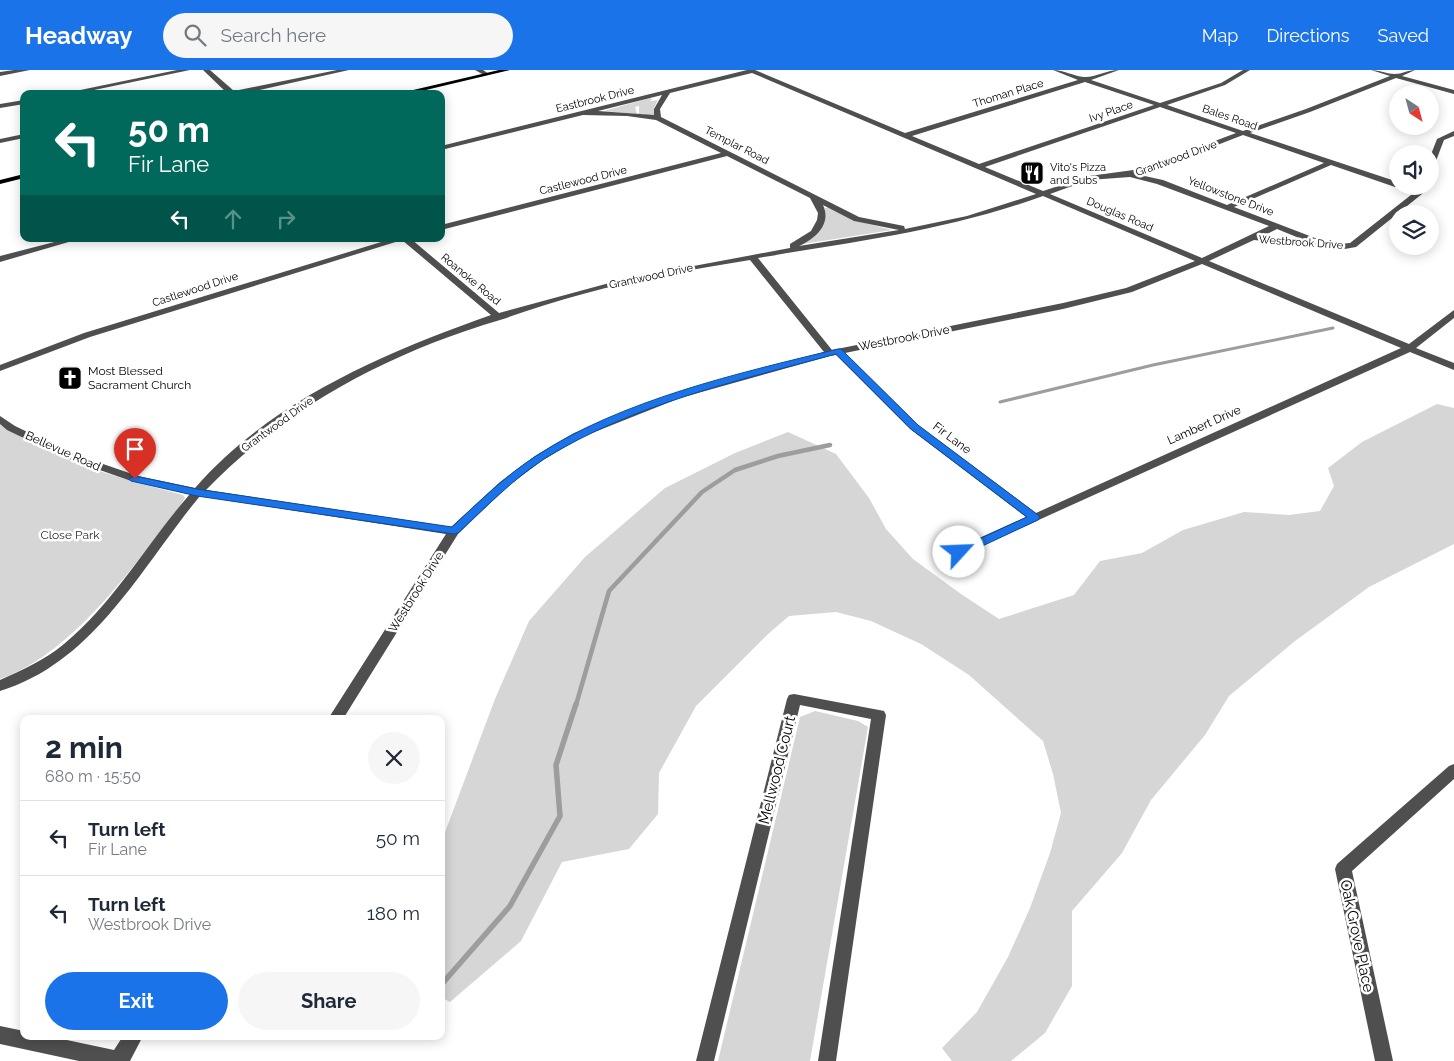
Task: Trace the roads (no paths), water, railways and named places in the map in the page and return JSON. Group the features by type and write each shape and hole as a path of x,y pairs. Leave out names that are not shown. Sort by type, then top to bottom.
{"main road":[{"path":"416,90 507,70"},
{"path":"0,182 20,177"}],"street":[{"path":"0,74 27,70"},
{"path":"84,90 187,70"},
{"path":"206,70 228,90"},
{"path":"251,90 346,70"},
{"path":"478,70 486,74"},
{"name":"Bales Road","path":"1056,70 1389,182"},
{"name":"Thoman Place","path":"906,135 1116,70"},
{"name":"Ivy Place","path":"980,166 1223,84 1247,70"},
{"path":"1374,70 1454,92"},
{"name":"Grantwood Drive","path":"0,686 39,668 68,648 88,629 130,579 197,492 258,435 316,396 359,372 405,351 499,317 619,283 752,257 917,229 988,213 1092,177 1126,175 1146,171 1242,133 1296,116 1412,70"},
{"name":"Eastbrook Drive","path":"445,147 751,71"},
{"name":"Douglas Road","path":"751,71 1454,367"},
{"path":"658,118 658,109 667,93"},
{"path":"0,106 20,103"},
{"name":"Templar Road","path":"584,113 627,114 658,118 864,221 891,227 917,229"},
{"path":"1439,145 1441,139 1454,133"},
{"path":"0,141 20,137"},
{"name":"Castlewood Drive","path":"445,227 729,153"},
{"path":"1228,207 1329,163"},
{"name":"Yellowstone Drive","path":"1126,175 1155,180 1326,245"},
{"name":"Templar Road","path":"776,253 802,242 815,233 820,226 823,219 820,207 806,193"},
{"name":"Westbrook Drive","path":"1249,239 1281,238 1339,247 1353,245 1413,195"},
{"name":"Westbrook Drive","path":"338,715 454,531 510,479 539,458 578,435 650,405 707,386 834,352 1111,296 1182,270 1278,226"},
{"path":"0,259 64,242"},
{"name":"Castlewood Drive","path":"0,368 81,337 187,302 389,242"},
{"name":"Roanoke Road","path":"410,242 499,317"},
{"name":"Fir Lane","path":"752,257 834,352 914,427 1034,517"},
{"name":"Lambert Drive","path":"959,552 1410,348 1454,313"},
{"name":"Bellevue Road","path":"0,419 11,428 53,449 97,467 135,479 197,492 454,531"},
{"name":"Mellwood Court","path":"705,1061 794,699 879,715 827,1061"},
{"name":"Oak Grove Place","path":"1384,1061 1343,869 1454,770"},
{"path":"0,1034 20,1038"},
{"path":"27,1040 120,1061 132,1040"}],"waterway":[{"path":"1000,402 1153,365 1333,328"},
{"path":"576,705 609,591 702,492 735,470 778,456 830,445"},
{"path":"445,980 510,906 560,816 556,765 576,704"}],"place":[{"name":"Vito's Pizza and Subs","path":"1032,173"},
{"name":"Most Blessed Sacrament Church","path":"70,378"}],"park label":[{"name":"Close Park","path":"70,535"}]}
